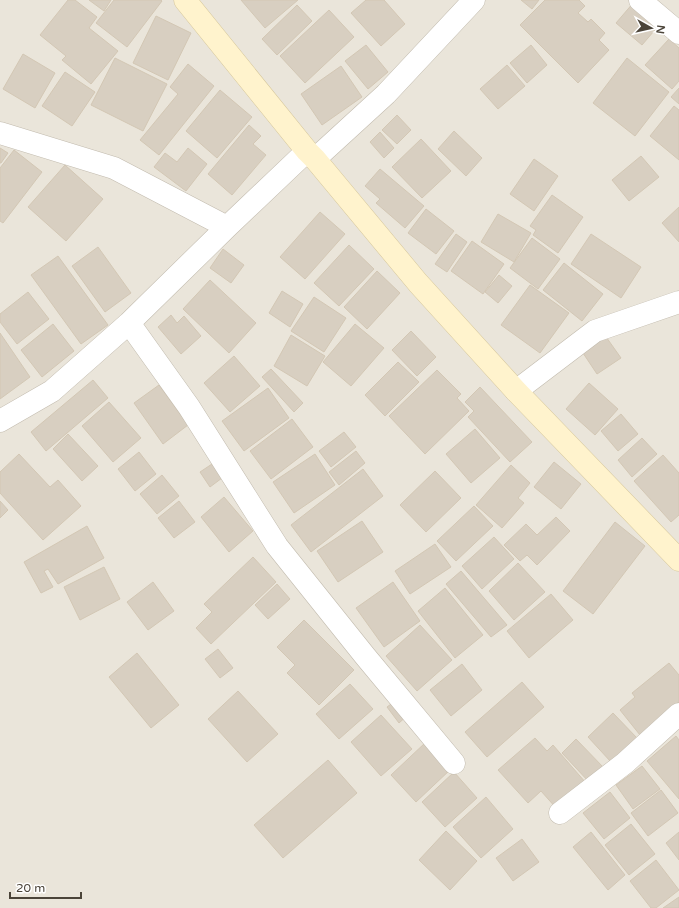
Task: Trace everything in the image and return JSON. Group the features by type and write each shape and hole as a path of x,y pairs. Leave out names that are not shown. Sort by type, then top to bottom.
{"main road":[{"path":"185,0 311,155 418,282 516,391 679,560"}],"street":[{"path":"0,421 52,391 129,323 227,227 311,155 386,94 474,0"},
{"path":"640,0 679,33"},
{"path":"0,133 114,168 227,227"},
{"path":"516,391 595,331 679,302"},
{"path":"129,323 189,407 277,546 370,662 454,763"},
{"path":"560,813 625,763 679,714"}],"shaded area":[{"path":"0,0 679,0 679,908 0,908"}],"building":[{"path":"68,0 75,0 97,17 89,28 118,51 91,84 62,60 66,56 40,35"},
{"path":"89,0 111,0 104,11"},
{"path":"114,0 162,1 127,47 96,23"},
{"path":"241,0 298,0 265,28"},
{"path":"366,0 384,0 405,24 381,46 351,13"},
{"path":"521,0 539,0 532,9"},
{"path":"545,0 579,0 585,6 578,13 588,22 591,19 605,33 599,40 609,50 578,83 520,25"},
{"path":"634,2 660,24 642,45 616,23"},
{"path":"297,5 312,21 277,55 262,39"},
{"path":"329,10 354,37 305,83 280,56"},
{"path":"156,16 191,33 168,80 133,63"},
{"path":"669,39 679,48 679,81 672,89 645,65"},
{"path":"366,45 388,72 368,89 345,61"},
{"path":"531,45 547,65 527,83 510,63"},
{"path":"23,54 55,73 35,108 3,89"},
{"path":"115,58 167,84 143,131 91,105"},
{"path":"627,58 669,92 635,136 593,103"},
{"path":"188,64 214,86 159,155 140,140 178,94 170,87"},
{"path":"507,65 525,86 498,109 480,89"},
{"path":"341,66 362,97 322,125 301,94"},
{"path":"65,72 95,92 72,126 42,106"},
{"path":"679,88 679,104 671,97"},
{"path":"220,90 252,117 217,158 186,131"},
{"path":"674,106 679,110 679,160 650,136"},
{"path":"397,115 411,130 397,144 382,130"},
{"path":"249,125 261,136 253,144 266,155 232,195 208,174"},
{"path":"454,131 482,158 466,176 438,149"},
{"path":"380,132 394,148 384,158 370,142"},
{"path":"421,139 451,171 422,198 392,167"},
{"path":"0,148 8,153 1,163 0,163"},
{"path":"188,148 207,164 186,191 154,167 165,153 177,162"},
{"path":"14,150 42,172 3,223 0,221 0,168"},
{"path":"641,156 659,177 629,201 612,180"},
{"path":"534,159 558,176 534,211 510,194"},
{"path":"65,165 103,199 66,241 28,207"},
{"path":"380,169 424,206 405,228 376,203 380,199 365,186"},
{"path":"552,195 583,217 558,253 533,235 536,230 530,226"},
{"path":"679,207 679,242 662,223"},
{"path":"426,209 454,231 436,254 408,233"},
{"path":"320,212 345,234 305,279 280,257"},
{"path":"498,214 531,233 514,262 481,242"},
{"path":"456,234 467,242 447,272 435,264"},
{"path":"591,234 641,267 621,298 571,264"},
{"path":"532,238 560,259 538,289 510,268"},
{"path":"472,241 504,264 483,294 451,271"},
{"path":"349,245 374,269 339,306 314,283"},
{"path":"98,247 131,293 105,312 72,266"},
{"path":"223,249 244,265 231,283 210,268"},
{"path":"58,256 108,325 81,344 31,275"},
{"path":"564,263 603,294 582,321 543,290"},
{"path":"377,271 400,293 367,329 344,307"},
{"path":"499,275 512,286 498,303 485,292"},
{"path":"210,280 256,323 229,353 183,309"},
{"path":"530,285 569,313 540,353 501,325"},
{"path":"282,291 303,304 290,327 269,313"},
{"path":"28,292 49,319 17,344 0,322 0,314"},
{"path":"314,297 346,318 324,352 291,331"},
{"path":"171,315 177,323 184,316 201,336 181,354 158,327"},
{"path":"53,324 74,351 42,377 21,350"},
{"path":"355,324 384,348 351,386 323,362"},
{"path":"411,331 436,357 417,376 392,350"},
{"path":"0,333 30,377 0,399"},
{"path":"604,334 621,358 597,374 581,350"},
{"path":"291,335 325,356 307,386 274,366"},
{"path":"234,356 260,386 230,412 204,383"},
{"path":"398,362 419,382 385,416 365,395"},
{"path":"271,369 303,403 294,412 262,377"},
{"path":"437,370 461,394 457,398 469,411 425,454 389,416"},
{"path":"93,380 108,398 46,451 31,432"},
{"path":"589,383 618,409 595,435 566,409"},
{"path":"159,385 188,425 163,444 134,403"},
{"path":"480,387 532,442 510,462 468,417 474,411 465,402"},
{"path":"268,388 289,418 244,451 222,421"},
{"path":"109,402 141,438 113,462 82,426"},
{"path":"621,414 638,434 618,451 601,431"},
{"path":"292,419 313,447 271,479 250,451"},
{"path":"475,429 500,458 471,483 446,454"},
{"path":"344,432 356,447 331,467 319,451"},
{"path":"68,434 98,466 82,481 53,449"},
{"path":"642,438 657,454 632,477 618,460"},
{"path":"356,451 365,463 339,485 329,472"},
{"path":"139,452 156,474 135,491 118,469"},
{"path":"19,454 50,487 58,480 81,506 43,540 0,493 0,472"},
{"path":"315,454 335,485 294,513 273,482"},
{"path":"663,455 679,473 679,515 671,522 634,481"},
{"path":"554,462 581,484 561,509 534,487"},
{"path":"212,464 222,478 210,487 200,472"},
{"path":"511,465 530,483 518,498 524,503 502,528 476,505"},
{"path":"363,469 383,496 311,552 291,525"},
{"path":"435,471 461,498 426,532 400,505"},
{"path":"162,475 179,496 157,514 140,494"},
{"path":"224,497 253,531 229,552 201,517"},
{"path":"0,501 8,510 0,518"},
{"path":"179,501 195,522 174,538 158,518"},
{"path":"474,506 493,526 456,561 437,541"},
{"path":"556,517 570,531 537,565 527,555 520,561 504,545 526,524 537,535"},
{"path":"362,521 383,552 338,582 317,551"},
{"path":"615,522 645,546 593,614 563,591"},
{"path":"87,526 104,558 58,584 48,569 44,571 53,587 41,593 24,562"},
{"path":"494,537 514,559 482,589 462,566"},
{"path":"435,544 451,567 410,594 395,571"},
{"path":"253,557 276,582 211,644 196,628 212,612 204,604"},
{"path":"518,563 545,592 514,620 489,591"},
{"path":"104,567 120,599 80,620 64,587"},
{"path":"461,571 507,625 491,637 446,584"},
{"path":"153,582 174,611 148,630 127,602"},
{"path":"393,582 420,621 384,647 356,608"},
{"path":"277,584 290,599 268,619 255,605"},
{"path":"445,588 483,635 455,658 418,611"},
{"path":"551,594 573,620 529,658 507,631"},
{"path":"304,620 354,670 319,705 287,673 295,665 277,647"},
{"path":"420,625 452,660 417,691 386,656"},
{"path":"218,649 233,668 220,678 205,659"},
{"path":"137,653 179,705 151,728 109,677"},
{"path":"669,663 679,675 679,702 640,735 620,710 635,697 632,693"},
{"path":"462,664 482,690 451,716 430,690"},
{"path":"522,682 544,707 487,757 465,732"},
{"path":"350,684 373,709 339,739 316,714"},
{"path":"238,691 278,734 247,762 208,719"},
{"path":"398,699 409,714 399,723 387,707"},
{"path":"613,713 637,738 611,762 588,737"},
{"path":"381,715 412,749 381,776 351,742"},
{"path":"676,736 679,740 679,799 647,761"},
{"path":"535,738 547,751 553,745 586,783 557,809 541,791 528,803 498,770"},
{"path":"576,739 604,768 589,782 562,753"},
{"path":"426,742 451,769 416,802 391,775"},
{"path":"328,760 357,793 283,858 254,825"},
{"path":"642,766 660,789 633,809 616,785"},
{"path":"454,772 477,798 445,827 422,802"},
{"path":"661,790 678,813 648,836 631,813"},
{"path":"610,792 630,818 604,839 583,813"},
{"path":"486,797 513,829 481,858 453,827"},
{"path":"631,824 655,854 629,875 605,845"},
{"path":"446,831 477,861 450,890 419,860"},
{"path":"591,832 625,875 608,890 573,847"},
{"path":"679,832 679,860 666,843"},
{"path":"522,839 539,862 513,881 496,858"},
{"path":"656,860 679,890 656,908 651,908 630,881"},
{"path":"679,897 679,908 663,908"}]}
